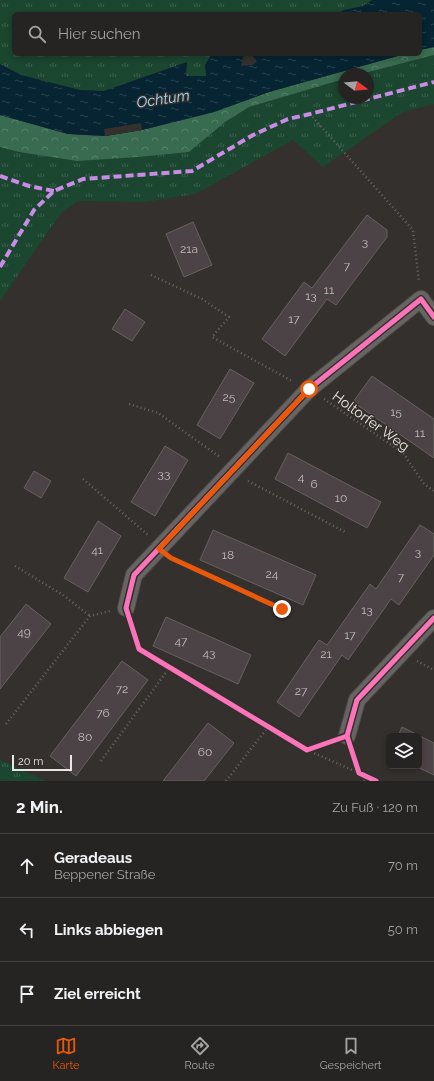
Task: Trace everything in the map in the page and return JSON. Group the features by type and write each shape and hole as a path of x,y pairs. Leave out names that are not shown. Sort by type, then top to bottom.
{"street":[{"path":"126,608 134,575 309,389 421,299 434,317"},
{"path":"347,736 356,700 434,618"}],"path":[{"path":"310,114 414,230 421,299"},
{"path":"130,404 158,413 234,468 245,479 347,533"},
{"path":"83,479 148,534 159,549 171,558 282,609"},
{"path":"6,724 90,616 64,595 15,566"},
{"path":"101,761 170,668"},
{"path":"226,781 268,726"},
{"path":"307,750 359,773"},
{"path":"364,781 367,777"}],"green space":[{"path":"0,0 372,0 363,6 340,12 12,12 12,56 211,56 206,76 186,76 187,62 104,91 80,90 21,75 0,64"},
{"path":"434,47 434,55 374,71 374,68 355,68 398,56 422,56 422,50"},
{"path":"434,55 434,104 401,113 323,167 293,140 195,194 145,202 78,201 61,213 0,301 0,147 19,152 77,161 225,122 249,107 338,81 338,104 374,104 374,71"},
{"path":"338,73 338,81 249,107 225,122 189,152 77,161 19,152 0,147 0,115 68,134 105,136 142,130 214,112 269,92"},
{"path":"0,760 46,781 0,781"}],"water":[{"path":"372,0 434,0 434,47 422,50 422,12 340,12 363,6"},
{"name":"Ochtum","path":"210,56 245,56 243,57 241,66 253,65 257,61 253,56 398,56 355,68 338,68 338,73 269,92 214,112 142,130 105,136 68,134 0,115 0,64 21,75 80,90 104,91 187,62 186,76 206,76 205,65"}],"pier":[{"path":"141,123 142,130 105,136 104,129"}],"building":[{"path":"367,215 387,230 387,237 336,305 327,299 285,356 262,339 304,282 312,288"},
{"path":"193,222 212,265 184,277 166,234"},
{"path":"125,309 145,322 132,341 112,329"},
{"path":"230,369 254,383 220,439 197,425"},
{"path":"372,376 434,419 434,458 353,402"},
{"path":"165,446 188,460 155,516 131,502"},
{"path":"288,453 381,502 367,528 275,479"},
{"path":"34,471 51,481 41,498 24,488"},
{"path":"98,521 121,536 88,592 64,578"},
{"path":"420,525 434,534 434,555 399,605 391,599 348,660 342,655 299,717 277,702 319,640 327,645 370,584 376,589"},
{"path":"213,530 316,575 303,605 200,560"},
{"path":"26,604 51,624 0,689 0,637"},
{"path":"166,617 251,655 238,684 153,646"},
{"path":"122,661 148,680 76,776 50,756"},
{"path":"208,723 234,743 204,781 163,781"},
{"path":"402,727 414,733 399,733"},
{"path":"422,737 434,743 434,775 421,769"}],"marked path":[{"path":"0,267 34,210 54,191 83,179 192,171 253,135 288,119 434,82"},
{"path":"0,176 29,186 54,191"}],"cycle path":[{"path":"376,781 359,773 347,736 307,750 139,649 126,608 134,575 309,389 421,299 434,317"},
{"path":"347,736 357,700 434,618"}],"route":[{"path":"282,609 171,558 159,549 309,389"}]}
